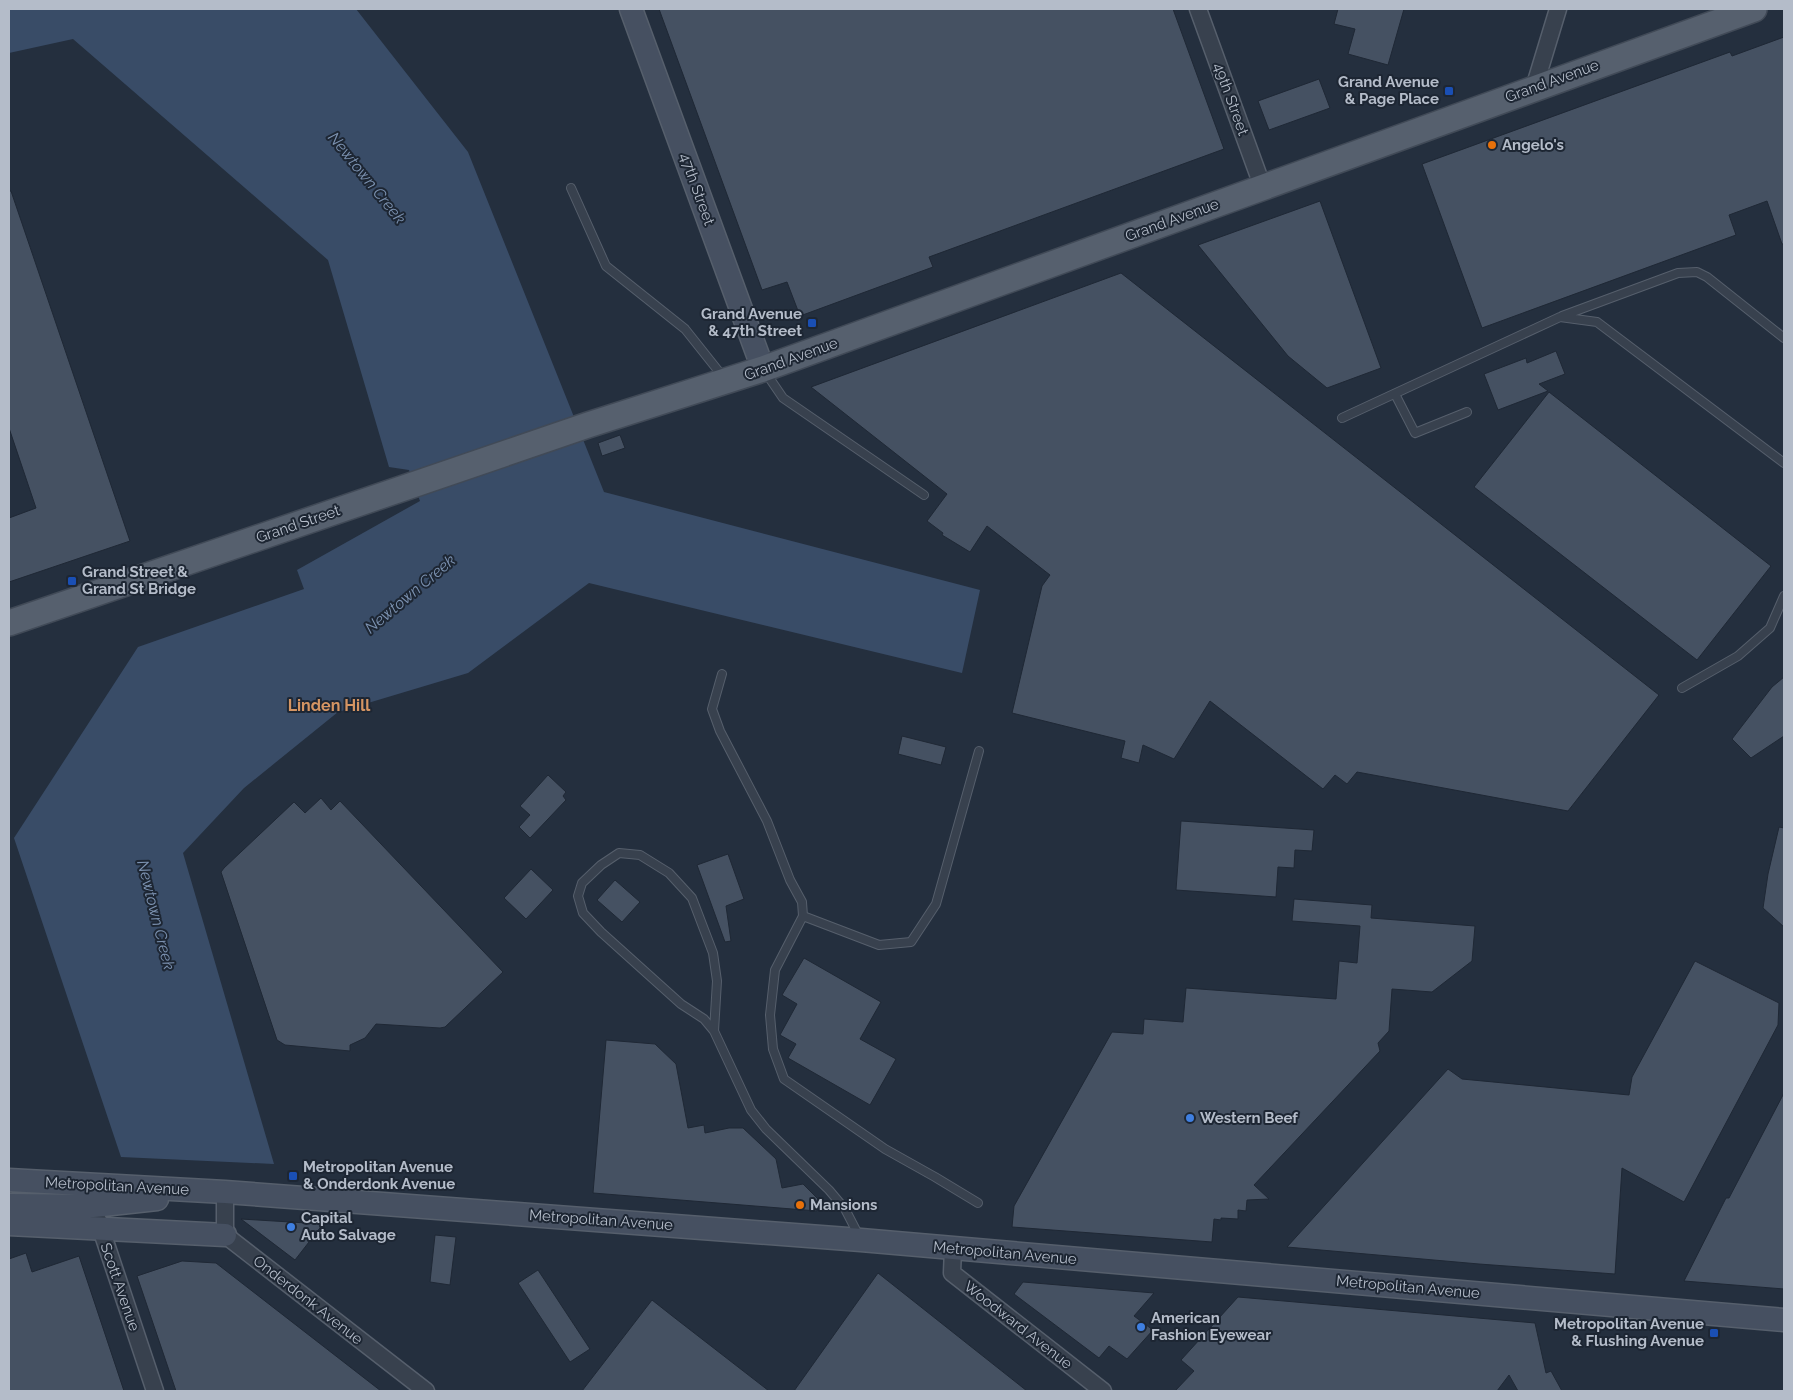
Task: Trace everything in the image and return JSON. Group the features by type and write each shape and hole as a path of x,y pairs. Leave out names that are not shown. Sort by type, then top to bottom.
{"main road":[{"name":"47th Street","path":"631,9 763,369"},
{"name":"Grand Avenue","path":"588,425 763,369 1754,9"},
{"name":"Grand Street","path":"9,623 588,425"},
{"name":"Metropolitan Avenue","path":"9,1180 225,1192 861,1240 1784,1320"},
{"name":"Metropolitan Avenue","path":"9,1205 93,1206 225,1192"},
{"path":"9,1224 225,1235"}],"street":[{"name":"49th Street","path":"1198,9 1262,188"},
{"path":"1534,88 1558,9"},
{"name":"Scott Avenue","path":"84,1184 155,1391"},
{"path":"225,1192 225,1235"},
{"name":"Onderdonk Avenue","path":"225,1235 426,1391"},
{"name":"Woodward Avenue","path":"953,1249 952,1273 1103,1391"}],"lane":[{"path":"571,188 606,266 685,328 726,381"},
{"path":"1342,418 1560,317 1678,273 1697,272 1707,277 1784,338"},
{"path":"1560,317 1597,322 1784,463"},
{"path":"763,369 783,398 924,495"},
{"path":"1395,394 1415,433 1467,412"},
{"path":"1682,688 1738,656 1770,628 1784,596"},
{"path":"722,674 712,709 720,731 767,821 790,880 802,902 803,916 775,970 770,1015 772,1049 784,1079 885,1149 978,1203"},
{"path":"803,916 879,945 911,942 936,904 979,750"},
{"path":"714,1031 717,981 713,953 692,898 669,873 640,855 619,853 601,865 582,883 578,896 583,914 681,1004 704,1019 714,1031 751,1110 766,1129 829,1190 845,1209 861,1240"}],"water":[{"name":"Newtown Creek","path":"9,9 356,9 468,152 604,492 980,590 962,673 589,583 468,673 338,712 244,788 183,853 274,1164 121,1157 14,838 138,647 304,589 297,570 420,501 409,470 389,467 328,260 73,39 9,53"}],"building":[{"path":"659,9 1173,9 1224,149 929,257 933,267 800,316 787,282 762,290"},
{"path":"1338,9 1404,9 1388,65 1348,54 1355,29 1334,24"},
{"path":"1784,37 1784,244 1782,244 1767,201 1729,215 1736,235 1482,328 1422,164 1730,52 1732,56"},
{"path":"1319,79 1330,108 1269,130 1258,101"},
{"path":"9,191 11,191 130,541 9,582 9,518 36,508 9,428"},
{"path":"1320,201 1381,368 1327,388 1288,356 1198,245"},
{"path":"1121,273 1659,695 1568,811 1357,772 1347,784 1335,775 1323,789 1210,701 1174,759 1143,745 1139,763 1121,758 1125,741 1012,713 1042,586 1050,575 987,526 970,552 942,535 943,533 927,521 947,494 811,387"},
{"path":"1556,351 1565,374 1539,384 1548,391 1498,410 1484,374 1526,358 1527,363"},
{"path":"1549,392 1771,566 1697,660 1474,487"},
{"path":"620,435 625,448 602,456 598,443"},
{"path":"1784,677 1784,736 1751,758 1732,739 1772,687"},
{"path":"902,736 946,747 941,765 898,754"},
{"path":"548,775 566,792 563,796 566,800 530,838 519,827 530,815 520,806"},
{"path":"321,798 331,810 340,801 503,972 445,1027 376,1024 365,1038 350,1045 350,1051 285,1045 277,1040 221,872 294,802 305,813"},
{"path":"1181,821 1314,830 1312,851 1295,850 1294,868 1278,867 1276,897 1176,890"},
{"path":"1779,827 1784,828 1784,927 1763,908 1768,874"},
{"path":"728,854 744,899 726,906 731,941 725,942 697,865"},
{"path":"531,869 553,890 526,919 504,898"},
{"path":"615,880 640,902 622,922 597,900"},
{"name":"Western Beef","path":"1294,899 1372,905 1371,918 1475,926 1472,961 1432,992 1392,989 1389,1031 1378,1043 1380,1051 1254,1185 1269,1199 1247,1200 1246,1211 1238,1210 1238,1219 1214,1219 1212,1242 1012,1227 1014,1206 1112,1032 1143,1034 1144,1019 1183,1022 1186,988 1336,999 1339,961 1357,963 1360,926 1292,921"},
{"path":"804,958 881,1002 860,1039 896,1059 870,1105 788,1058 796,1044 780,1035 797,1004 782,995"},
{"path":"1695,961 1779,1003 1778,1025 1684,1202 1622,1168 1615,1274 1287,1247 1448,1069 1462,1079 1629,1095 1632,1077"},
{"path":"606,1040 655,1044 676,1064 688,1128 704,1125 705,1133 729,1128 743,1128 776,1159 782,1188 803,1184 818,1199 817,1211 593,1193"},
{"path":"1784,1093 1784,1289 1684,1281 1726,1198 1729,1198"},
{"path":"241,1219 323,1224 295,1260"},
{"path":"435,1235 456,1237 450,1285 430,1282"},
{"path":"26,1253 32,1272 79,1256 124,1391 9,1391 9,1259"},
{"path":"182,1261 216,1263 381,1391 176,1391 137,1276"},
{"path":"538,1270 590,1349 570,1362 518,1283"},
{"path":"878,1273 1027,1391 794,1391"},
{"path":"1023,1282 1154,1293 1134,1316 1153,1330 1127,1359 1109,1346 1099,1358 1014,1294"},
{"path":"1238,1297 1535,1323 1546,1373 1551,1371 1562,1391 1518,1391 1509,1375 1497,1391 1175,1391 1194,1371 1181,1360"},
{"path":"652,1300 671,1315 769,1391 582,1391"}],"place":[{"name":"Grand Avenue & Page Place","path":"1449,91"},
{"name":"Angelo's","path":"1492,145"},
{"name":"Grand Avenue & 47th Street","path":"812,323"},
{"name":"Grand Street & Grand St Bridge","path":"72,581"},
{"name":"Western Beef","path":"1190,1118"},
{"name":"Metropolitan Avenue & Onderdonk Avenue","path":"293,1176"},
{"name":"Mansions","path":"800,1205"},
{"name":"Capital Auto Salvage","path":"291,1227"},
{"name":"American Fashion Eyewear","path":"1141,1327"},
{"name":"Metropolitan Avenue & Flushing Avenue","path":"1714,1333"}],"district":[{"name":"Linden Hill","path":"329,705"}]}
